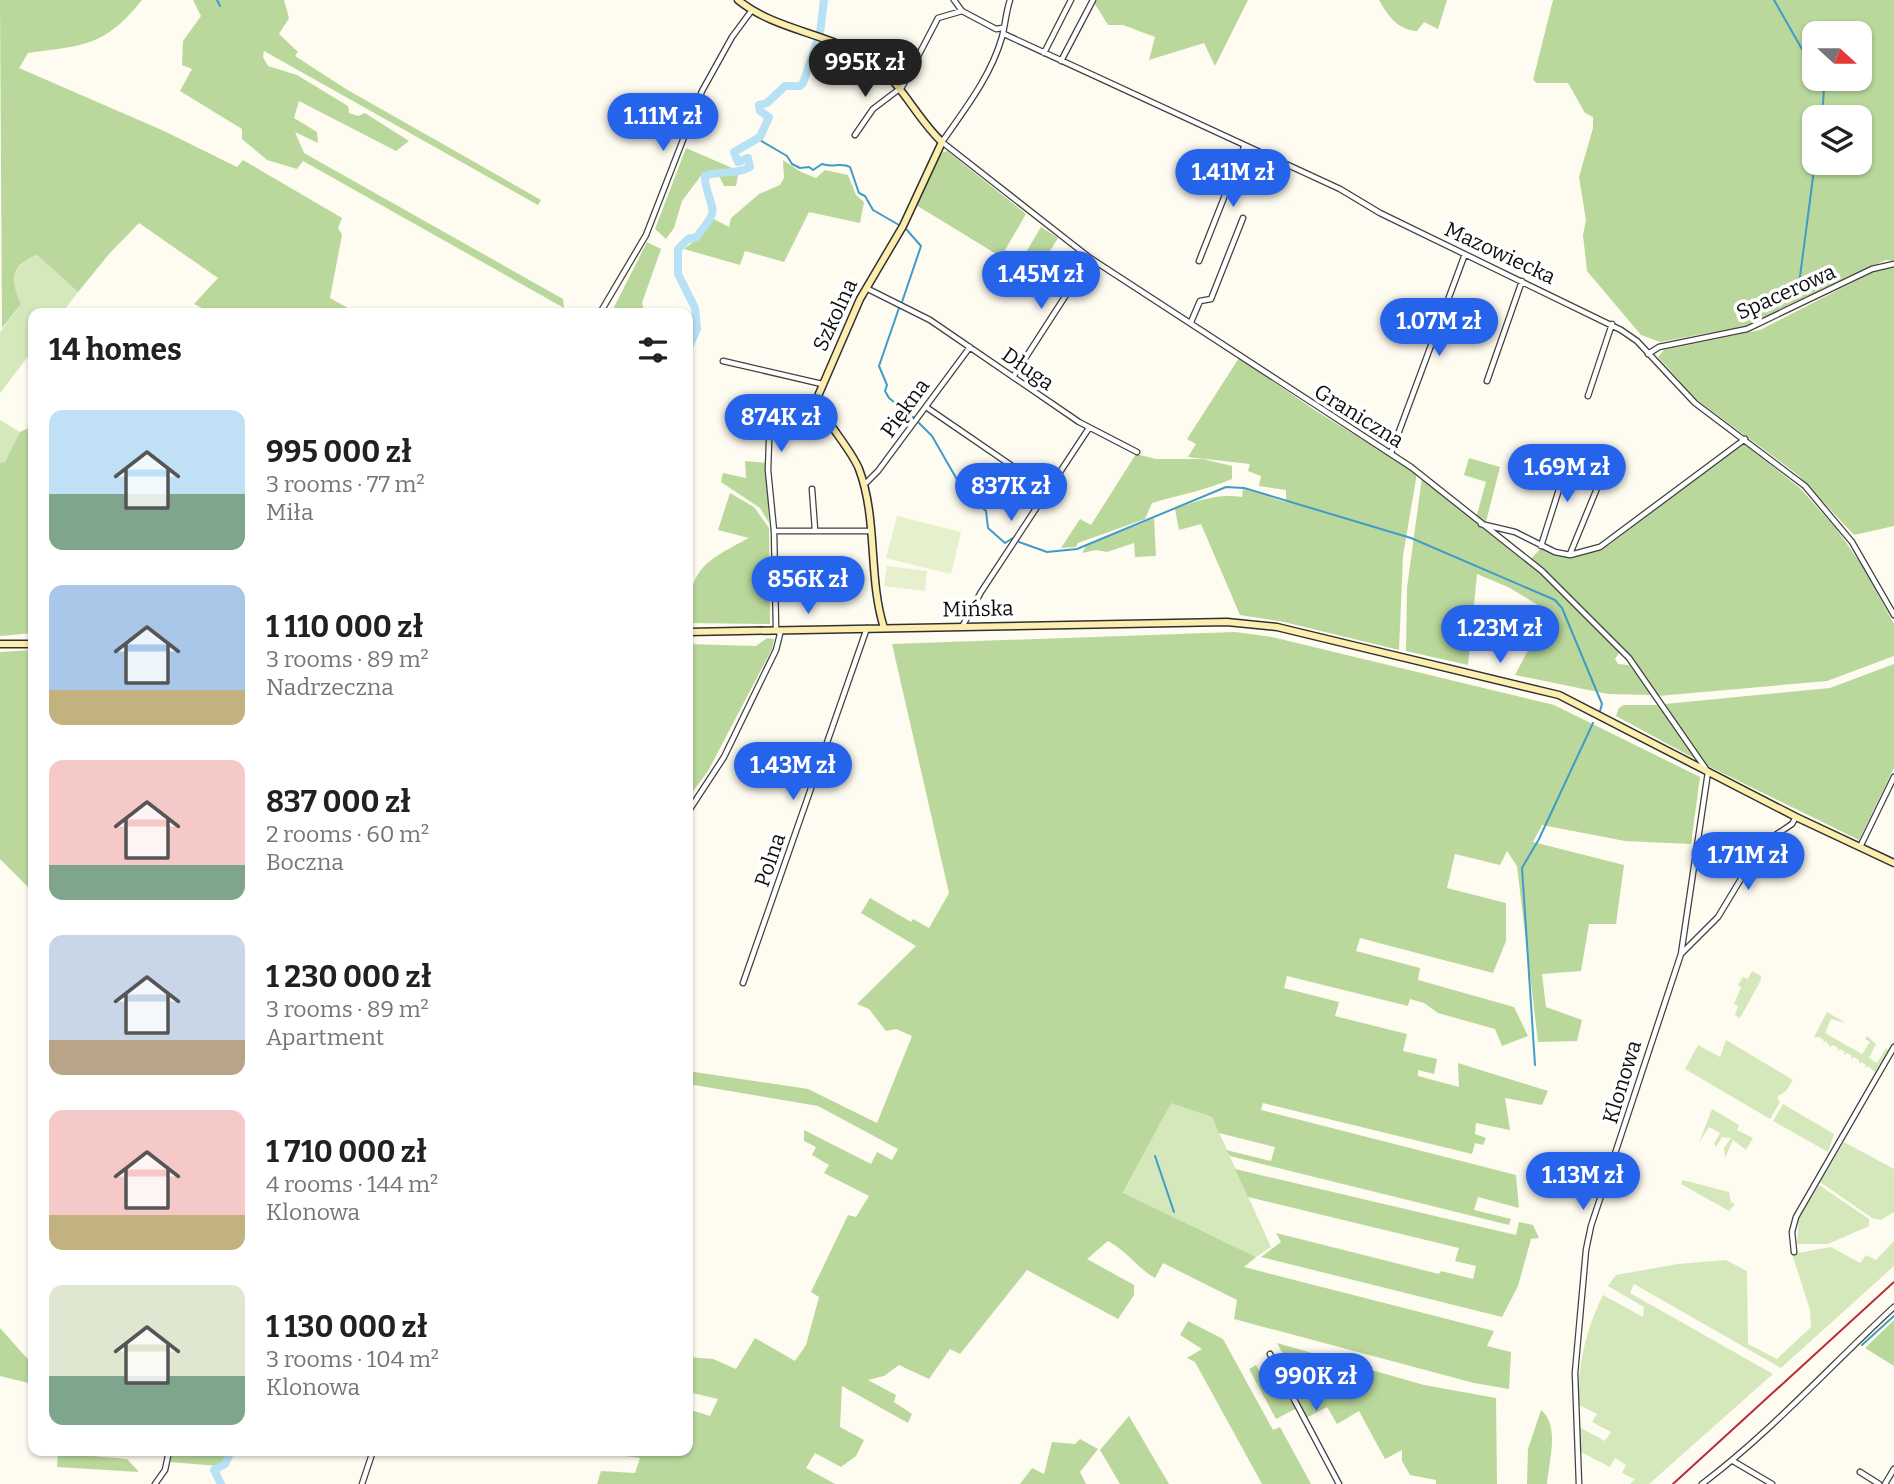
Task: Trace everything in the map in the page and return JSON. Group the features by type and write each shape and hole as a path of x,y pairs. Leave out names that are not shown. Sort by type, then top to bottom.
{"main road":[{"path":"741,1 752,10 826,39 871,61 899,88 916,114 942,142"},
{"name":"Szkolna","path":"820,411 818,396 822,384 866,288 903,226 942,142"},
{"path":"820,411 845,442 864,485 884,628"},
{"name":"Mińska","path":"693,632 1227,622 1268,625 1552,692 1796,817 1894,863"},
{"path":"0,644 28,643"}],"street":[{"path":"855,135 868,114 905,83 936,20 962,11 954,0"},
{"name":"Szkolna","path":"942,142 983,82 1003,31 1010,0"},
{"path":"1044,53 1071,0"},
{"path":"1061,61 1093,0"},
{"path":"603,308 646,235 702,91 732,37 752,10"},
{"name":"Mazowiecka","path":"962,11 1044,53 1340,189 1380,213 1628,334 1695,403 1800,482 1834,517 1860,554 1894,615"},
{"name":"Graniczna","path":"942,142 1090,258 1191,322 1316,408 1391,453 1562,589 1621,650 1707,772"},
{"path":"1199,261 1244,147"},
{"path":"1191,322 1200,301 1211,299 1242,218"},
{"path":"1391,453 1465,254"},
{"path":"1013,377 1090,258"},
{"name":"Spacerowa","path":"1648,354 1659,347 1747,328 1872,269 1894,264"},
{"path":"1487,381 1522,281"},
{"name":"Długa","path":"866,288 930,320 1089,428 1138,452"},
{"path":"1588,396 1612,324"},
{"name":"Piękna","path":"864,485 878,471 970,347"},
{"path":"723,361 822,384"},
{"path":"926,407 1021,472"},
{"path":"693,805 738,731 776,650 778,631 774,531 768,470 771,414 777,408 813,414 820,411"},
{"path":"962,627 981,592 1089,428"},
{"path":"1481,524 1515,532 1541,546 1570,555 1608,544 1745,439"},
{"path":"1541,546 1570,455"},
{"path":"1570,555 1598,486"},
{"path":"813,489 815,530"},
{"path":"774,531 870,531"},
{"name":"Polna","path":"743,983 867,628"},
{"path":"1681,954 1707,772"},
{"path":"1860,847 1894,777"},
{"name":"Klonowa","path":"1579,1484 1574,1399 1586,1250 1681,954 1718,917 1764,842 1792,824 1796,817"},
{"path":"1794,1252 1792,1232 1796,1217 1894,1050"},
{"path":"1702,1484 1733,1461 1894,1307"},
{"path":"1270,1354 1339,1484"},
{"path":"155,1484 165,1470 168,1456"},
{"path":"362,1484 371,1456"},
{"path":"1733,1461 1772,1484"},
{"path":"1860,1472 1882,1484 1894,1469"}],"green space":[{"path":"0,0 142,0 116,27 104,35 79,45 28,53 19,68 164,131 237,167 243,160 342,218 338,228 342,235 330,298 348,308 202,308 194,304 218,278 139,223 78,292 37,255 21,264 14,275 14,281 21,304 2,328"},
{"path":"193,0 284,0 289,18 279,34 298,52 295,56 346,89 541,200 538,205 264,51 263,57 268,66 297,75 348,106 349,113 358,116 365,113 409,141 396,151 299,101 294,118 317,132 318,143 295,132 304,153 563,299 564,308 303,161 297,169 267,160 242,139 242,129 180,91 192,69 182,65 183,41 201,16"},
{"path":"1097,0 1248,0 1215,66 1204,43 1149,60 1155,37 1123,25 1108,25 1095,4"},
{"path":"1379,0 1447,0 1438,29 1424,22 1417,31 1404,28 1394,21"},
{"path":"1553,0 1894,0 1894,261 1886,260 1746,326 1660,342 1641,335 1587,271 1583,235 1586,220 1579,177 1593,128 1593,117 1585,113 1568,83 1537,83 1533,80"},
{"path":"686,148 739,171 736,186 724,186 717,172 703,173 682,201 674,228 666,239 655,229"},
{"path":"947,151 1026,214 1001,257 916,205 941,153"},
{"path":"783,160 816,178 825,170 848,175 856,195 864,202 860,223 809,212 784,262 745,251 740,265 684,249 697,239 712,218 729,227 731,218 759,194 780,185 784,178"},
{"path":"1041,227 1058,238 1035,275 1018,266"},
{"path":"647,242 661,249 642,303 644,308 614,308"},
{"path":"37,255 78,292 66,308 28,308 28,357 0,393 0,332 21,304 13,281 16,269"},
{"path":"1894,267 1894,526 1854,535 1798,475 1696,399 1658,357 1664,350 1760,330 1875,271"},
{"path":"1239,358 1316,411 1417,473 1403,556 1399,650 1284,622 1240,615 1201,524 1179,530 1175,509 1216,497 1242,497 1243,489 1286,502 1286,490 1259,486 1261,476 1248,471 1250,464 1188,457 1196,444 1187,439"},
{"path":"0,420 20,432 5,463 0,463"},
{"path":"28,428 28,633 0,636 0,463 5,462 20,432"},
{"path":"1743,443 1801,489 1835,527 1861,564 1894,624 1894,656 1827,681 1658,696 1597,625 1530,560 1541,548 1573,556 1609,545"},
{"path":"1136,454 1156,459 1203,459 1232,466 1232,479 1152,503 1145,519 1078,543 1076,547 1061,548 1080,519 1091,525"},
{"path":"1469,458 1500,467 1486,522 1476,518 1486,482 1464,475"},
{"path":"745,461 766,463 769,523 760,508 721,482 723,473 746,478"},
{"path":"1422,477 1550,581 1617,648 1619,653 1615,659 1618,664 1629,665 1652,695 1608,694 1515,675 1535,637 1550,627 1549,612 1510,588 1477,574 1468,665 1406,651 1407,588"},
{"path":"730,493 754,507 769,528 770,624 693,623 693,585 696,578 710,561 749,538 718,530"},
{"path":"897,516 961,532 951,574 886,558"},
{"path":"1154,518 1156,556 1135,557 1134,543 1107,552 1096,550 1082,553 1086,546"},
{"path":"887,566 927,571 925,591 884,586"},
{"path":"1235,632 1272,637 1554,705 1700,777 1691,844 1625,841 1542,825 1533,842 1624,865 1616,924 1589,924 1581,971 1542,974 1546,1007 1582,1020 1577,1041 1538,1042 1517,866 1507,851 1500,865 1455,854 1447,888 1506,903 1506,941 1493,973 1360,938 1356,951 1420,968 1418,980 1514,1007 1528,1036 1502,1046 1495,1029 1438,1013 1424,1003 1410,999 1408,1006 1287,976 1284,988 1339,1002 1335,1016 1407,1034 1403,1051 1437,1059 1434,1074 1418,1070 1418,1076 1459,1087 1458,1063 1548,1091 1542,1105 1505,1098 1510,1130 1476,1123 1475,1134 1486,1138 1483,1145 1475,1143 1472,1154 1263,1103 1261,1110 1516,1175 1519,1208 1478,1197 1474,1210 1511,1219 1509,1225 1230,1156 1226,1150 1271,1161 1275,1147 1219,1133 1212,1117 1171,1103 1123,1193 1256,1257 1244,1267 1494,1331 1487,1346 1511,1352 1509,1389 1474,1383 1234,1319 1237,1300 1163,1263 1155,1278 1108,1241 1087,1259 1134,1285 1134,1295 1118,1319 1027,1270 960,1354 950,1349 929,1379 899,1365 884,1376 868,1380 896,1395 894,1402 912,1414 908,1423 842,1386 840,1427 864,1440 856,1456 841,1467 815,1453 806,1468 835,1484 597,1484 601,1471 635,1473 640,1458 625,1456 693,1456 693,1411 710,1416 718,1399 693,1393 693,1357 713,1359 736,1369 755,1338 795,1361 806,1345 819,1297 811,1292 848,1215 856,1217 869,1196 824,1173 829,1165 812,1155 816,1147 804,1141 804,1130 871,1164 877,1152 892,1160 898,1149 818,1106 693,1085 693,1072 808,1089 877,1123 912,1036 896,1029 886,1031 869,1009 857,1004 916,946 861,913 870,898 911,922 913,919 929,928 949,893 892,644"},
{"path":"767,638 774,639 772,649 708,771 693,791 693,644 756,646"},
{"path":"28,650 28,887 0,859 0,652"},
{"path":"1894,664 1894,768 1859,840 1706,765 1665,704 1830,688"},
{"path":"1624,705 1660,705 1699,761 1616,716 1619,708"},
{"path":"1752,971 1761,976 1761,980 1740,1018 1735,1015 1738,1006 1734,1004 1741,987 1738,985 1743,977 1748,979"},
{"path":"1827,1012 1846,1023 1831,1019 1825,1033 1862,1054 1870,1042 1865,1039 1867,1036 1876,1044 1869,1058 1877,1063 1886,1048 1888,1050 1875,1072 1868,1066 1865,1068 1866,1065 1861,1062 1859,1064 1859,1060 1854,1057 1851,1060 1852,1056 1847,1053 1844,1055 1845,1052 1840,1049 1837,1051 1838,1048 1833,1045 1830,1047 1826,1041 1823,1043 1824,1040 1814,1037"},
{"path":"1726,1040 1793,1080 1786,1091 1777,1097 1780,1102 1770,1119 1685,1069 1698,1045 1720,1057"},
{"path":"1171,1102 1212,1117 1271,1247 1256,1257 1123,1194"},
{"path":"1783,1104 1834,1134 1828,1152 1773,1121"},
{"path":"1712,1109 1739,1125 1737,1130 1753,1138 1746,1150 1733,1140 1725,1158 1724,1148 1731,1138 1722,1137 1716,1147 1714,1144 1720,1133 1709,1127 1699,1143"},
{"path":"1844,1142 1894,1169 1894,1212 1881,1220 1872,1218 1820,1182"},
{"path":"1235,1169 1516,1235 1519,1222 1533,1225 1539,1238 1531,1239 1518,1286 1502,1317 1261,1257 1281,1242 1276,1233 1439,1274 1441,1271 1473,1279 1476,1266 1455,1261 1459,1248 1248,1197"},
{"path":"1683,1180 1729,1192 1731,1202 1735,1204 1729,1211 1681,1184"},
{"path":"1819,1185 1869,1219 1869,1226 1828,1244 1797,1244 1799,1217"},
{"path":"1894,1241 1894,1266 1781,1368 1634,1284 1630,1293 1773,1374 1649,1484 1630,1484 1635,1479 1622,1473 1626,1465 1615,1458 1610,1467 1581,1452 1579,1427 1605,1441 1611,1432 1592,1422 1597,1414 1577,1404 1584,1348 1603,1295 1643,1317 1644,1307 1608,1286 1616,1275 1678,1264 1726,1260 1747,1271 1748,1344 1777,1359 1811,1327 1810,1310 1792,1254 1831,1247 1860,1263 1866,1255 1876,1260"},
{"path":"1894,1320 1894,1366 1865,1348"},
{"path":"1188,1321 1223,1339 1273,1430 1280,1427 1311,1484 1262,1484 1195,1362 1187,1358 1202,1349 1180,1335"},
{"path":"0,1328 28,1359 28,1383 0,1376"},
{"path":"1277,1343 1424,1385 1496,1398 1497,1484 1436,1484 1436,1480 1410,1475 1402,1461 1402,1450 1385,1459 1359,1411 1337,1424 1327,1407 1306,1418 1288,1384 1296,1379"},
{"path":"1256,1365 1274,1398 1288,1390 1297,1408 1276,1419 1249,1369"},
{"path":"1541,1410 1547,1417 1552,1434 1547,1484 1527,1484 1528,1449"},
{"path":"1129,1416 1169,1484 1120,1484 1100,1450"},
{"path":"1080,1439 1098,1449 1080,1472 1086,1484 1020,1484 1032,1468 1044,1474 1052,1442 1075,1444"},
{"path":"58,1456 92,1456 127,1459 139,1472 57,1467"},
{"path":"172,1456 226,1456 223,1465 218,1466 170,1462"}],"waterway":[{"path":"217,0 220,6"},
{"path":"693,338 697,329 695,308 678,274 678,249 688,239 697,237 712,214 705,176 750,167 748,158 738,162 734,152 760,137 769,117 760,111 759,105 767,103 785,86 800,86 803,83 820,33 824,0"},
{"path":"1774,0 1802,49"},
{"path":"1823,105 1824,91"},
{"path":"758,139 787,156 792,164 800,168 809,167 813,170 822,164 850,167 859,193 865,196 873,210 899,225"},
{"path":"1798,292 1813,175"},
{"path":"902,302 921,246 906,229"},
{"path":"899,308 879,366 889,398 914,418"},
{"path":"919,423 932,436 963,490 986,511 988,528 1005,543 1013,538"},
{"path":"1019,542 1047,552 1077,549 1226,487 1244,488 1411,538 1555,600 1562,608 1602,704 1600,711"},
{"path":"1535,1065 1522,868 1539,839 1593,723"},
{"path":"1155,1156 1174,1212"},
{"path":"1862,1345 1894,1316"},
{"path":"221,1484 214,1470 225,1464 229,1456"}],"railway":[{"path":"1673,1484 1894,1282"}]}
